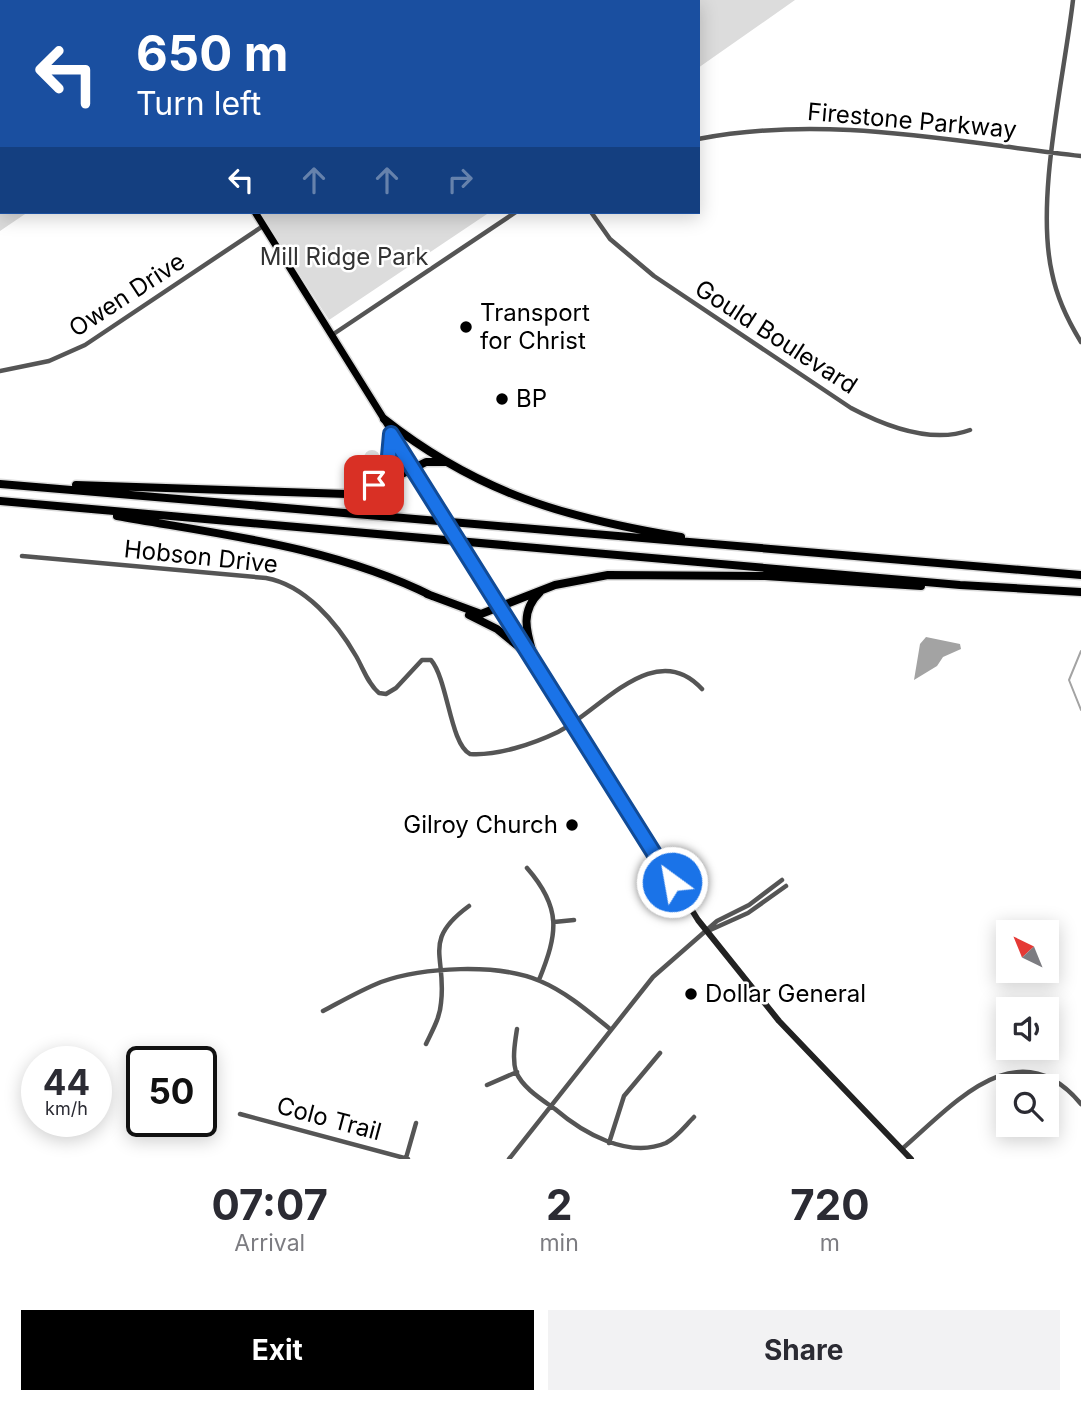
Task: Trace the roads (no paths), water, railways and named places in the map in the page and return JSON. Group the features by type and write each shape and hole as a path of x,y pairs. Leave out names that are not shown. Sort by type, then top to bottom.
{"highway":[{"path":"384,419 411,441 447,462 532,504 566,514 743,547"},
{"path":"367,489 381,479 388,467 391,434"},
{"path":"0,483 324,494 367,489 432,460 447,462"},
{"path":"0,483 1081,575"},
{"path":"0,501 960,585 1081,592"},
{"path":"65,506 312,551 366,568 479,614 548,587 586,578 632,574 765,576 908,586 960,585"},
{"path":"535,660 526,627 526,614 533,600 548,587"},
{"path":"428,594 497,629 535,660"}],"main road":[{"path":"256,214 667,874 707,932 783,1026 911,1159"}],"street":[{"path":"1073,0 1047,219 1050,264 1060,299 1081,342"},
{"name":"Firestone Parkway","path":"700,139 773,129 836,128 1081,156"},
{"path":"331,336 513,214"},
{"name":"Gould Boulevard","path":"592,214 610,239 654,276 851,408 880,423 902,429 943,435 970,430"},
{"name":"Owen Drive","path":"0,372 49,361 85,345 263,226"},
{"name":"Hobson Drive","path":"22,556 266,578 285,583 311,601 338,631 379,693 394,691 420,662 431,660 439,673 456,732 467,753 481,754 527,744 557,732 573,721"},
{"path":"573,721 632,681 652,672 675,672 690,678 702,689"},
{"path":"527,868 545,891 554,922 552,945 539,980"},
{"path":"509,1159 549,1105 659,971 721,918 746,906 782,880"},
{"path":"707,932 746,915 786,886"},
{"path":"426,1044 441,1006 441,933 450,920 468,906"},
{"path":"554,922 574,920"},
{"path":"323,1011 379,983 407,975 494,970 539,980 565,993 610,1029"},
{"path":"517,1029 517,1072 526,1086 582,1131 609,1143 637,1150 655,1147 671,1140 694,1117"},
{"path":"609,1143 624,1096 660,1052"},
{"path":"902,1149 975,1088 1003,1073 1024,1071 1049,1077 1081,1104"},
{"path":"487,1085 517,1072"},
{"name":"Colo Trail","path":"240,1114 407,1159"},
{"path":"407,1159 416,1123"}],"waterway":[{"path":"1081,651 1069,680 1081,710"}],"place":[{"name":"Transport for Christ","path":"466,327"},
{"name":"BP","path":"502,399"},
{"name":"Gilroy Church","path":"572,825"},
{"name":"Dollar General","path":"691,994"}],"park label":[{"name":"Mill Ridge Park","path":"344,257"}]}
